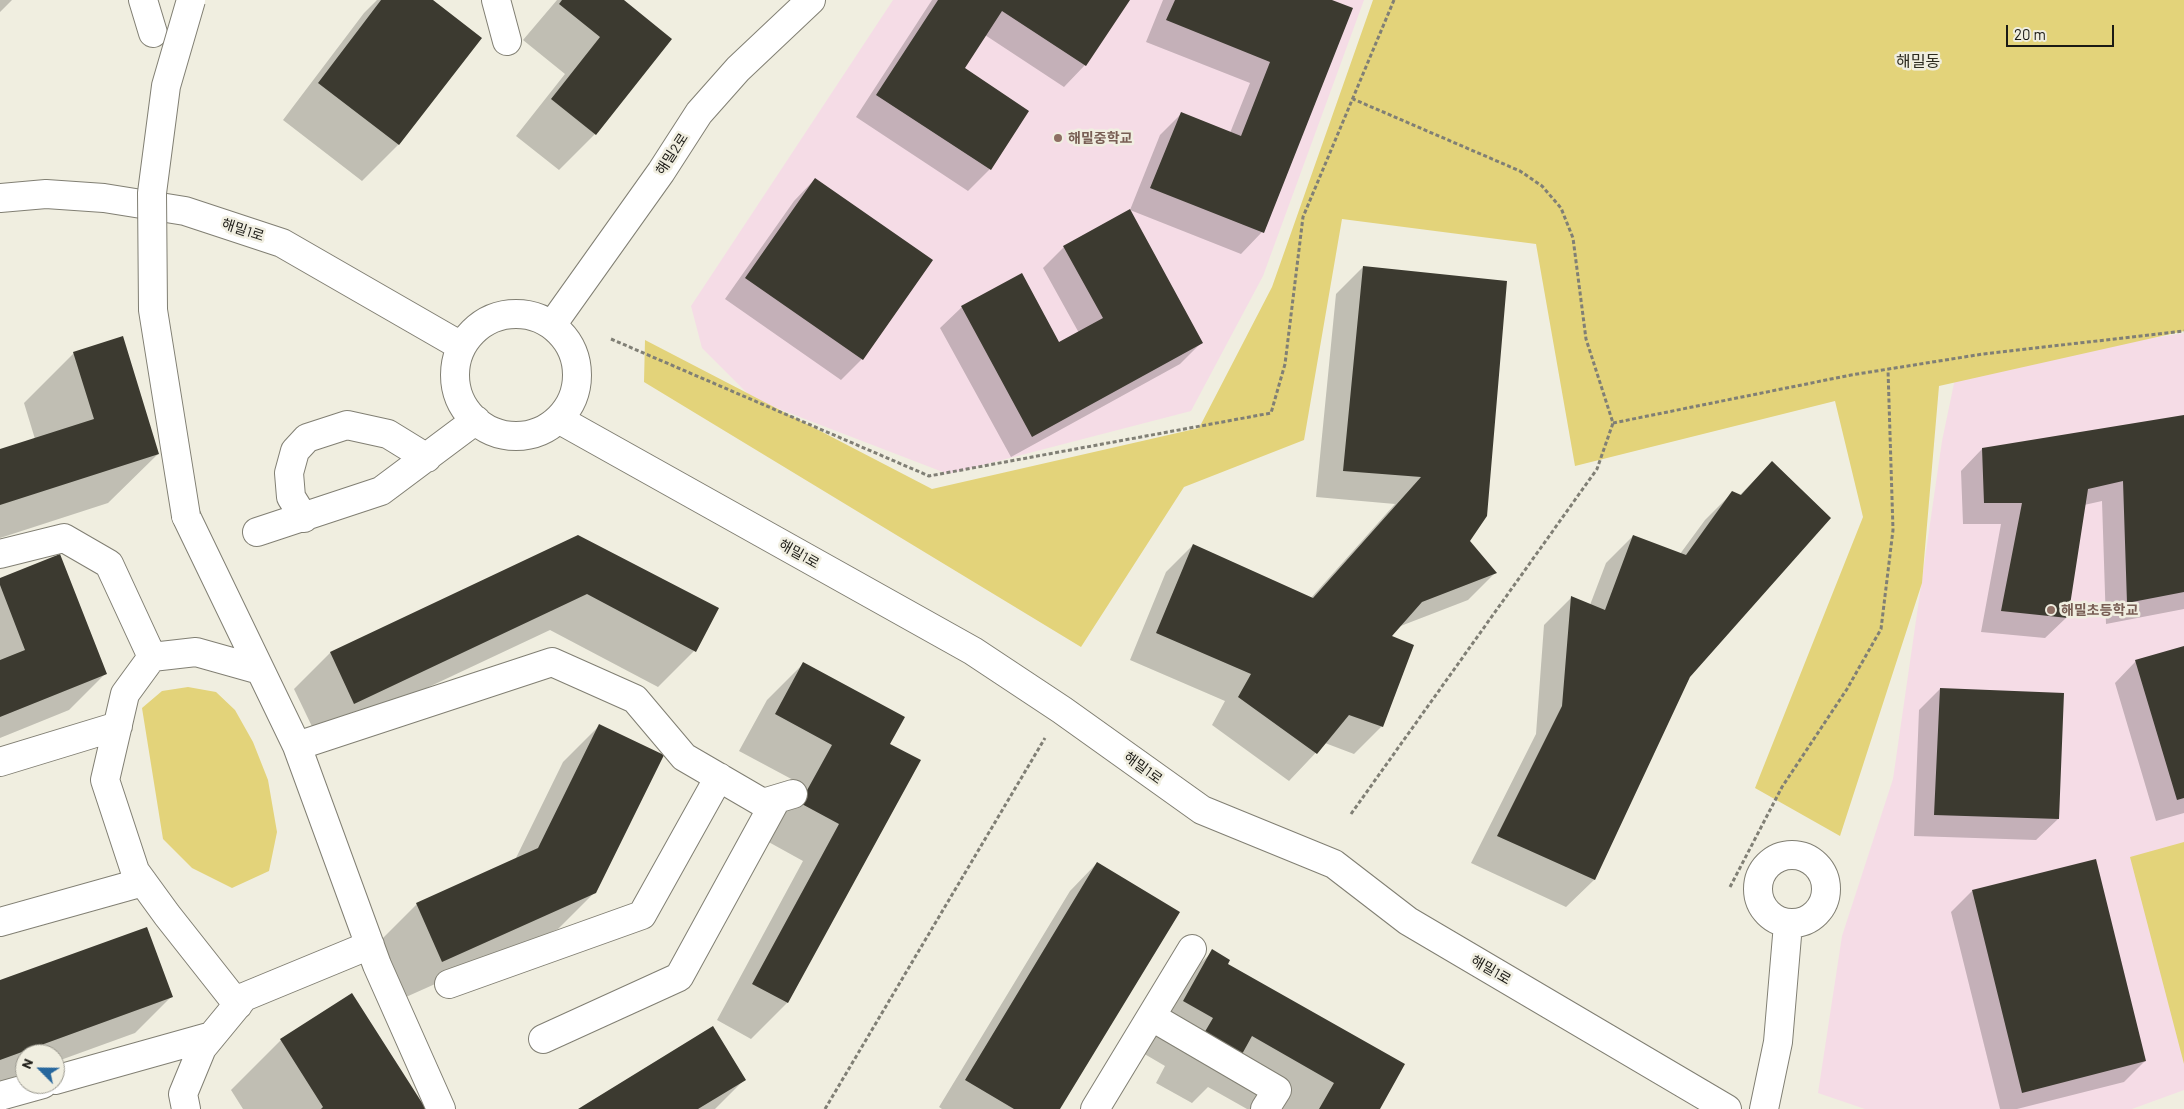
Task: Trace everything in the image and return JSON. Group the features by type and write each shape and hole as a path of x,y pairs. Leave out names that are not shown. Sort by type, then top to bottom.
{"street":[{"path":"142,0 153,33"},
{"path":"191,0 166,86 152,193 153,310 186,516 298,746 370,945 442,1109"},
{"path":"496,0 507,41"},
{"name":"해밀2로","path":"552,325 661,172 699,113 738,69 811,0"},
{"name":"해밀1로","path":"0,198 46,194 104,198 185,211 282,243 461,346"},
{"path":"522,313 542,318 552,325 559,329 571,345 578,364 578,385 560,420 541,431 522,436 502,435 483,427 468,413 458,395 455,375 461,346 482,323 501,315 522,313"},
{"path":"257,532 381,491 476,420"},
{"name":"해밀1로","path":"560,420 973,650 1062,710 1202,810 1334,864 1408,922 1727,1109"},
{"path":"304,518 292,497 289,473 295,451 307,438 347,426 388,434 427,458"},
{"path":"0,554 64,538 109,564 152,657"},
{"path":"238,1005 135,871 106,780 125,694 152,657 196,652 260,670"},
{"path":"298,746 552,662 635,699 684,758 763,803 784,797 680,977 543,1038"},
{"path":"0,762 118,726"},
{"path":"450,984 642,915 719,777"},
{"path":"0,922 143,882"},
{"path":"1764,1109 1778,1042 1788,924"},
{"path":"186,1109 183,1094 202,1048 244,996 370,945"},
{"path":"1095,1109 1152,1018 1192,949"},
{"path":"1152,1018 1277,1090 1265,1109"},
{"path":"65,1077 212,1036"},
{"path":"0,1096 15,1092"}],"path":[{"path":"611,339 929,476 1271,413 1285,364 1303,217 1394,0"},
{"path":"1351,814 1597,469 1613,423 1586,339 1573,238 1561,208 1542,186 1520,171 1353,98"},
{"path":"1613,423 1888,370 1983,354 2184,331"},
{"path":"1730,887 1782,786 1848,689 1881,629 1893,530 1888,370"},
{"path":"825,1109 1062,710"}],"shaded area":[{"name":"해밀중학교","path":"893,0 1364,0 1263,276 1191,411 948,474 753,399 702,348 691,306"},
{"path":"1373,0 2184,0 2184,331 1939,386 1922,583 1840,836 1755,788 1863,517 1835,401 1575,466 1536,244 1342,219 1304,440 1184,487 1081,647 644,382 645,340 932,489 1199,428 1272,287"},
{"name":"해밀초등학교","path":"2184,333 2184,1090 2132,1109 1865,1109 1818,1093 1842,936 1893,779 1942,441 1957,369"},
{"path":"188,687 216,692 235,710 253,742 268,780 277,832 269,871 232,888 192,868 163,839 142,708 162,691"},
{"path":"2184,842 2184,1064 2130,857"}],"building":[{"path":"381,0 433,0 482,38 399,145 318,83"},
{"path":"562,0 624,0 672,39 596,135 551,99 600,37 559,4"},
{"path":"938,0 1130,0 1086,66 1002,11 965,68 1029,111 991,170 876,95"},
{"path":"1175,0 1332,0 1353,8 1264,233 1150,188 1181,112 1241,136 1270,62 1166,20"},
{"path":"815,178 933,260 863,360 745,278"},
{"path":"1130,209 1203,343 1032,437 961,306 1022,273 1059,342 1103,318 1063,246"},
{"path":"1363,266 1507,281 1487,516 1470,541 1497,573 1422,602 1392,636 1414,645 1383,727 1349,715 1317,754 1238,697 1251,674 1156,633 1193,544 1313,598 1421,477 1343,471"},
{"path":"123,336 159,454 0,505 0,449 94,419 73,352"},
{"path":"2184,415 2184,592 2127,603 2123,481 2088,489 2068,618 2001,611 2022,503 1984,503 1982,448"},
{"path":"1772,461 1831,518 1690,677 1595,880 1497,836 1562,706 1571,596 1605,610 1633,535 1686,555 1732,491 1741,495"},
{"path":"578,535 719,608 696,652 587,594 354,704 330,652"},
{"path":"60,554 107,674 0,717 0,660 25,650 0,585 0,578"},
{"path":"2184,646 2184,798 2177,800 2135,660"},
{"path":"803,662 905,717 890,744 921,760 788,1003 752,984 839,824 800,803 832,745 775,714"},
{"path":"1940,688 2064,693 2059,819 1934,815"},
{"path":"599,724 664,755 596,893 442,962 416,903 538,848"},
{"path":"2096,859 2146,1061 2022,1093 1972,890"},
{"path":"1097,862 1180,912 1060,1109 1014,1109 965,1080"},
{"path":"147,927 173,997 44,1044 15,1044 15,1055 0,1060 0,980"},
{"path":"1212,949 1230,960 1228,964 1405,1064 1380,1109 1319,1109 1334,1083 1252,1036 1241,1056 1203,1035 1213,1018 1183,1001"},
{"path":"352,993 426,1109 321,1109 323,1107 280,1039"},
{"path":"713,1026 746,1080 698,1109 578,1109"}],"place":[{"name":"해밀중학교","path":"1058,138"},
{"name":"해밀초등학교","path":"2051,610"}],"district":[{"name":"해밀동","path":"1918,62"}]}
